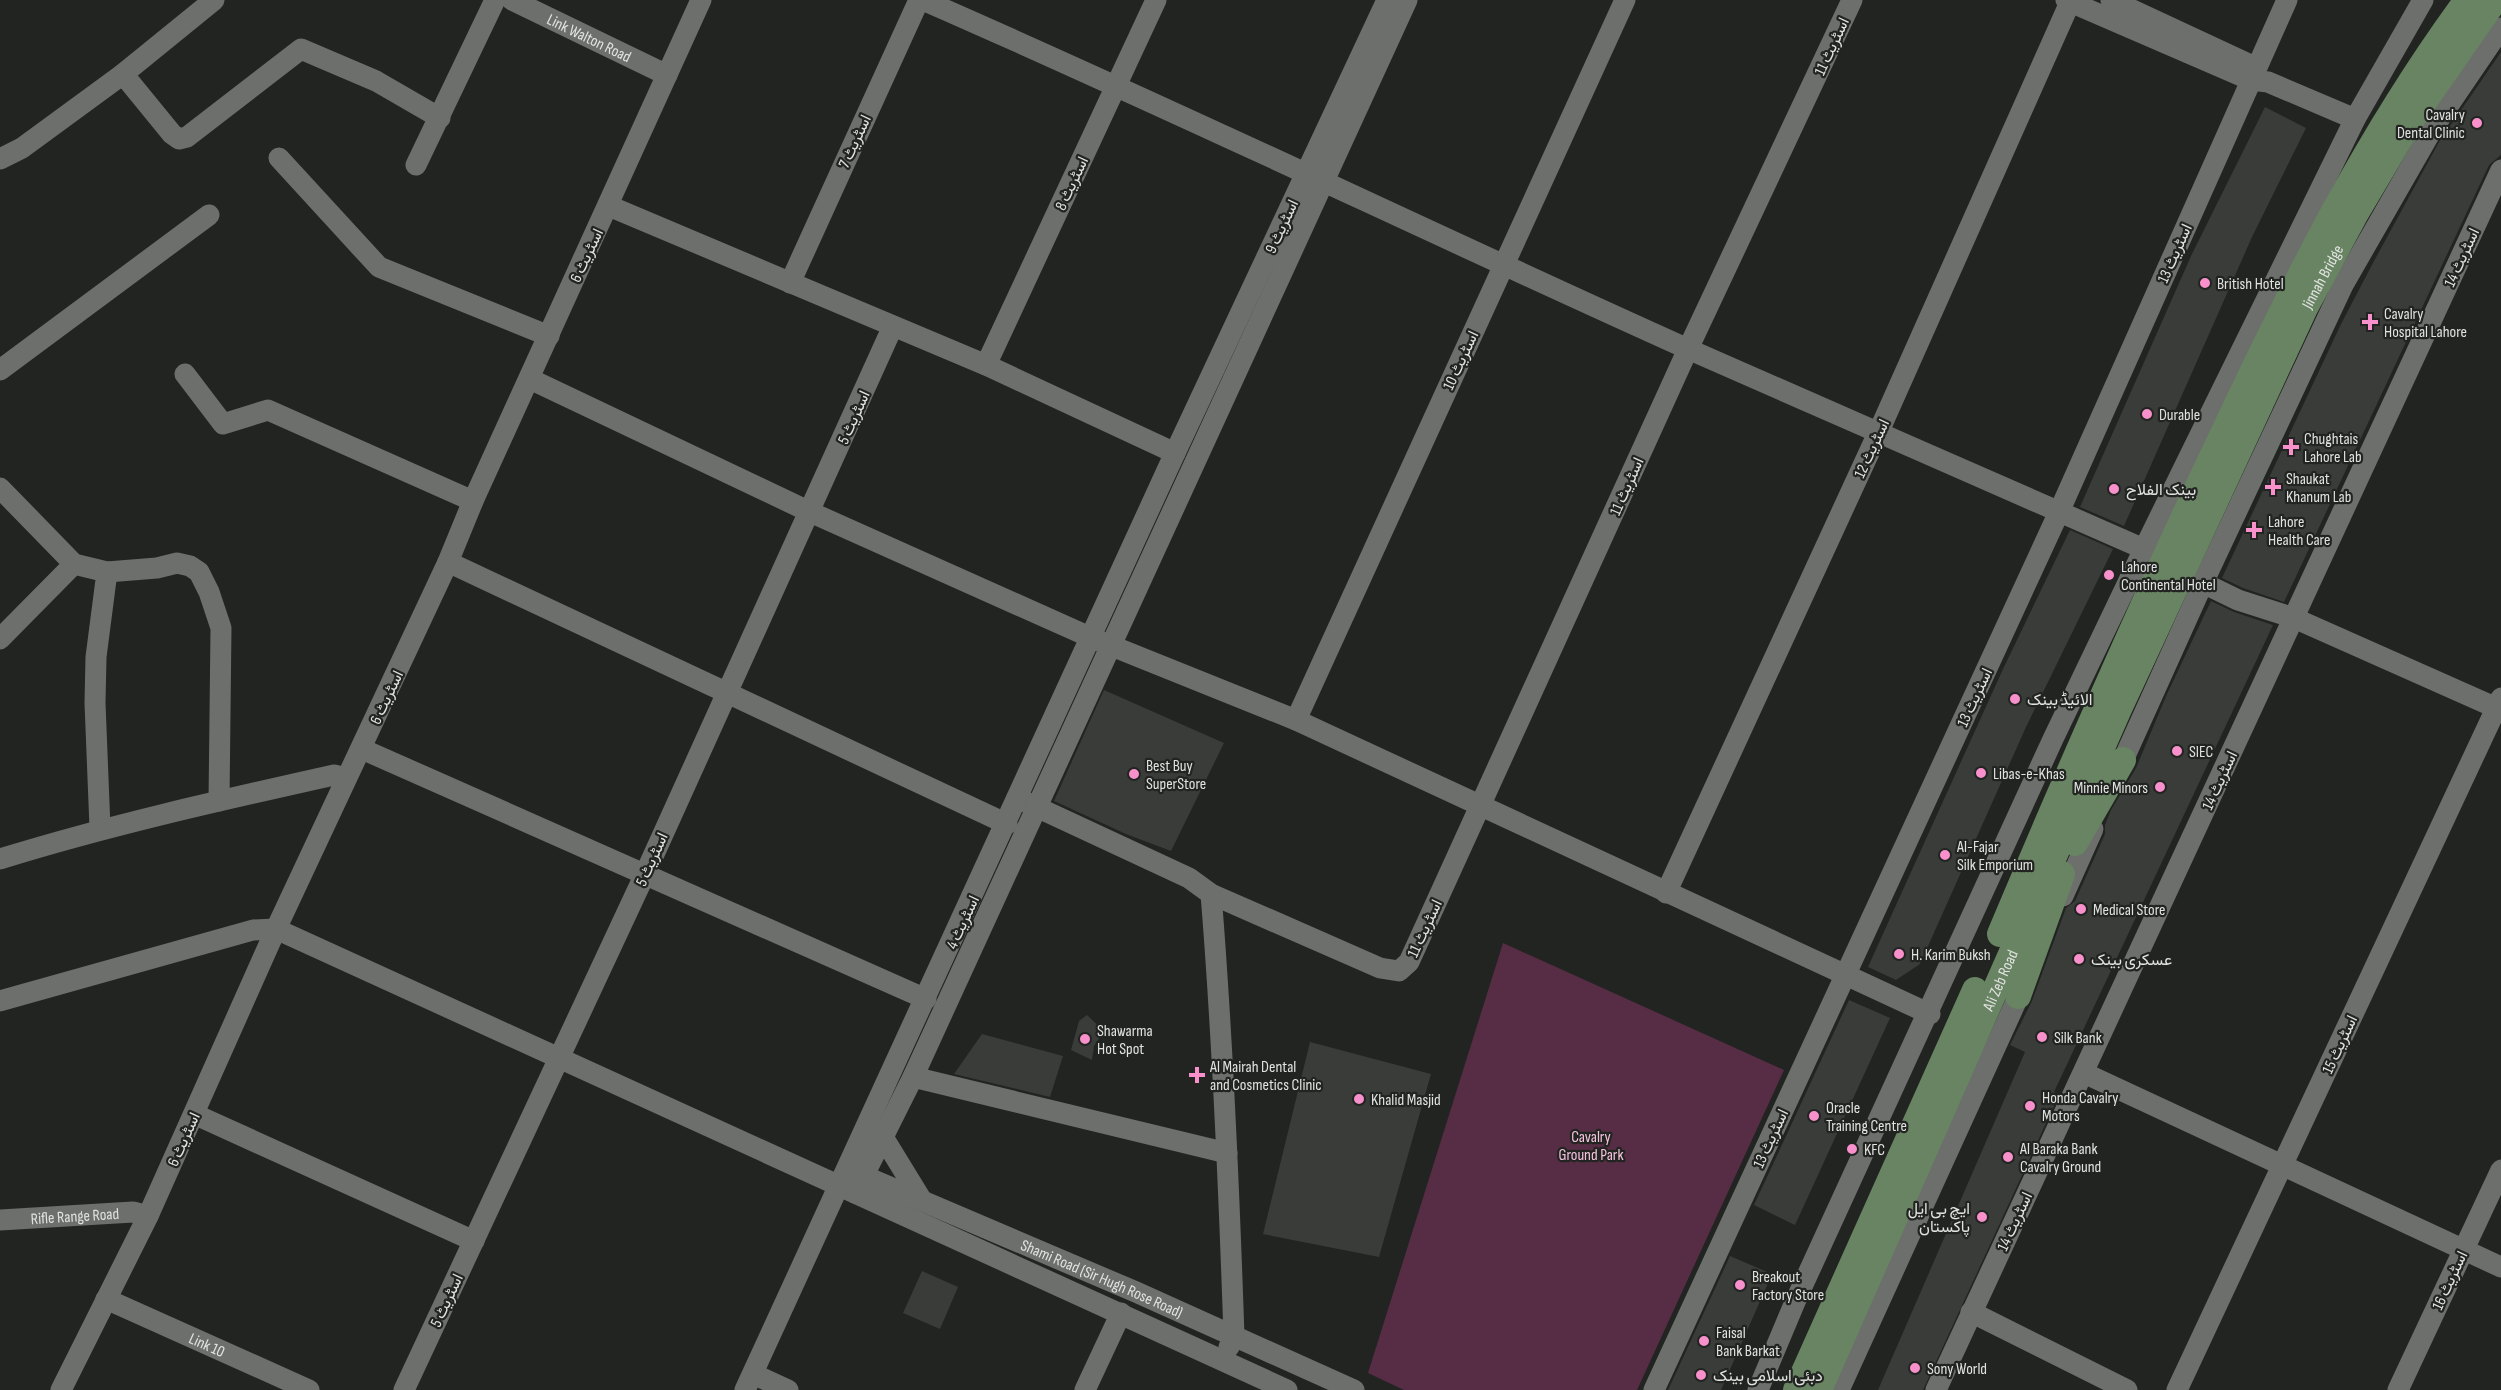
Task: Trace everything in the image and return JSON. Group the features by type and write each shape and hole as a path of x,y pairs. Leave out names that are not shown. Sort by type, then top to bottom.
{"main road":[{"name":"Jinnah Bridge","path":"2158,572 2315,243 2399,97 2467,0"},
{"name":"Jinnah Bridge","path":"2193,577 2254,414 2336,250 2410,122 2495,0"},
{"name":"Ali Zeb Road","path":"1796,1390 1988,963 2077,750 2158,572"},
{"name":"Ali Zeb Road","path":"1819,1390 2119,709 2193,577"},
{"path":"2018,996 2119,709"},
{"path":"2003,969 2123,760"}],"street":[{"path":"0,159 22,148 123,75 213,0"},
{"path":"416,165 495,0"},
{"name":"Link Walton Road","path":"512,0 667,75"},
{"name":"اسٹریٹ 6","path":"61,1390 148,1215 276,929 448,562 473,501 701,0"},
{"path":"921,0 1117,84 1314,179 1688,349 2144,549"},
{"name":"اسٹریٹ 7","path":"790,283 921,0"},
{"name":"اسٹریٹ 8","path":"986,365 1156,0"},
{"name":"اسٹریٹ 9","path":"1175,453 1314,179 1387,0"},
{"path":"0,1001 253,930 276,929 558,1057 852,1181 883,1137 913,1077 1026,802 1314,179 1407,0"},
{"name":"اسٹریٹ 10","path":"1296,720 1625,0"},
{"name":"اسٹریٹ 11","path":"1211,894 1380,968 1399,971 1409,962 1688,349 1852,0"},
{"path":"2111,0 2258,76"},
{"name":"اسٹریٹ 13","path":"1654,1390 2258,76 2287,0"},
{"path":"1758,1390 2053,739 2355,119 2423,0"},
{"path":"2069,1 2258,76 2355,119"},
{"name":"اسٹریٹ 12","path":"1666,893 1879,431 2069,1"},
{"path":"1839,1390 2123,760 2193,577 2343,285 2433,128 2501,28"},
{"path":"123,75 172,134 179,139 188,137 301,49 375,81 440,118"},
{"path":"279,158 379,267 549,336"},
{"name":"اسٹریٹ 14","path":"1936,1390 2499,177"},
{"path":"609,206 986,365 1175,453 1101,641"},
{"path":"0,370 209,215"},
{"name":"اسٹریٹ 5","path":"404,1390 645,874 893,326"},
{"path":"185,374 223,424 268,410 473,501"},
{"path":"530,379 810,512 1101,641 1296,720 1930,1014"},
{"path":"0,488 74,564 106,572 158,568 177,563 190,566 199,572 209,592 221,628 219,801"},
{"path":"448,562 1006,824"},
{"path":"0,639 74,564"},
{"path":"100,828 96,668 106,572"},
{"path":"2193,577 2238,600 2294,618 2499,705"},
{"name":"اسٹریٹ 15","path":"2177,1390 2499,705"},
{"path":"2053,739 2077,750"},
{"path":"362,749 926,999"},
{"path":"0,859 100,828 334,775 346,778"},
{"path":"1026,802 1189,878 1211,894 1222,1032 1234,1336 1223,1359"},
{"name":"اسٹریٹ 4","path":"749,1382 852,1181 926,999 1006,824 1026,802"},
{"path":"2084,1073 2501,1267"},
{"path":"913,1077 1118,1129 1227,1153"},
{"path":"194,1114 474,1241"},
{"path":"883,1137 921,1199"},
{"name":"اسٹریٹ 16","path":"2398,1390 2501,1170"},
{"name":"Shami Road (Sir Hugh Rose Road)","path":"852,1181 921,1199 1354,1390"},
{"name":"Shami Road (Sir Hugh Rose Road)","path":"852,1181 1121,1313 1287,1390"},
{"name":"Rifle Range Road","path":"0,1220 133,1212 148,1215"},
{"name":"Link 10","path":"106,1299 309,1390"},
{"path":"1971,1312 2127,1390"},
{"path":"1085,1390 1121,1313"},
{"path":"749,1382 788,1390"}],"green space":[{"name":"Cavalry Ground Park","path":"1503,943 1784,1070 1637,1390 1404,1390 1368,1373"}],"building":[{"path":"2501,52 2501,155 2489,165 2284,602 2222,578 2341,324 2374,261 2439,142"},
{"path":"2265,107 2306,128 2252,237 2124,526 2080,507 2191,256"},
{"path":"2070,530 2113,549 2026,727 1920,964 1896,980 1868,967 2003,669"},
{"path":"2211,601 2234,612 2273,625 2054,1092 2059,1095 1923,1390 1878,1390 2025,1052 2010,1045 2032,1001 2066,908 2075,901 2105,834 2105,825 2111,810 2136,768 2167,694"},
{"name":"Best Buy SuperStore","path":"1104,690 1224,743 1171,851 1126,834 1054,801"},
{"path":"1849,1000 1890,1018 1795,1225 1754,1205"},
{"name":"Shawarma Hot Spot","path":"1087,1015 1104,1031 1094,1046 1092,1060 1071,1050 1079,1021"},
{"path":"982,1034 1063,1056 1050,1097 954,1074"},
{"path":"1310,1042 1431,1074 1379,1257 1263,1234"},
{"path":"1730,1256 1772,1274 1721,1390 1668,1390"},
{"path":"922,1271 958,1287 940,1329 903,1313"}],"place":[{"name":"Cavalry Dental Clinic","path":"2477,123"},
{"name":"British Hotel","path":"2205,283"},
{"name":"Cavalry Hospital Lahore","path":"2370,322"},
{"name":"Durable","path":"2147,414"},
{"name":"Chughtais Lahore Lab","path":"2291,447"},
{"name":"Shaukat Khanum Lab","path":"2273,487"},
{"name":"بینک الفلاح","path":"2114,489"},
{"name":"Lahore Health Care","path":"2254,530"},
{"name":"Lahore Continental Hotel","path":"2109,575"},
{"name":"الائیڈ بینک","path":"2015,699"},
{"name":"SIEC","path":"2177,751"},
{"name":"Libas-e-Khas","path":"1981,773"},
{"name":"Best Buy SuperStore","path":"1134,774"},
{"name":"Minnie Minors","path":"2160,787"},
{"name":"Al-Fajar Silk Emporium","path":"1945,855"},
{"name":"Medical Store","path":"2081,909"},
{"name":"H. Karim Buksh","path":"1899,954"},
{"name":"عسکری بینک","path":"2079,959"},
{"name":"Silk Bank","path":"2042,1037"},
{"name":"Shawarma Hot Spot","path":"1085,1039"},
{"name":"Al Mairah Dental and Cosmetics Clinic","path":"1197,1075"},
{"name":"Khalid Masjid","path":"1359,1099"},
{"name":"Honda Cavalry Motors","path":"2030,1106"},
{"name":"Oracle Training Centre","path":"1814,1116"},
{"name":"KFC","path":"1852,1149"},
{"name":"Al Baraka Bank Cavalry Ground","path":"2008,1157"},
{"name":"ایچ بی ایل پاکستان","path":"1982,1217"},
{"name":"Breakout Factory Store","path":"1740,1285"},
{"name":"Faisal Bank Barkat","path":"1704,1341"},
{"name":"Sony World","path":"1915,1368"},
{"name":"دبئی اسلامی بینک","path":"1701,1375"}]}
